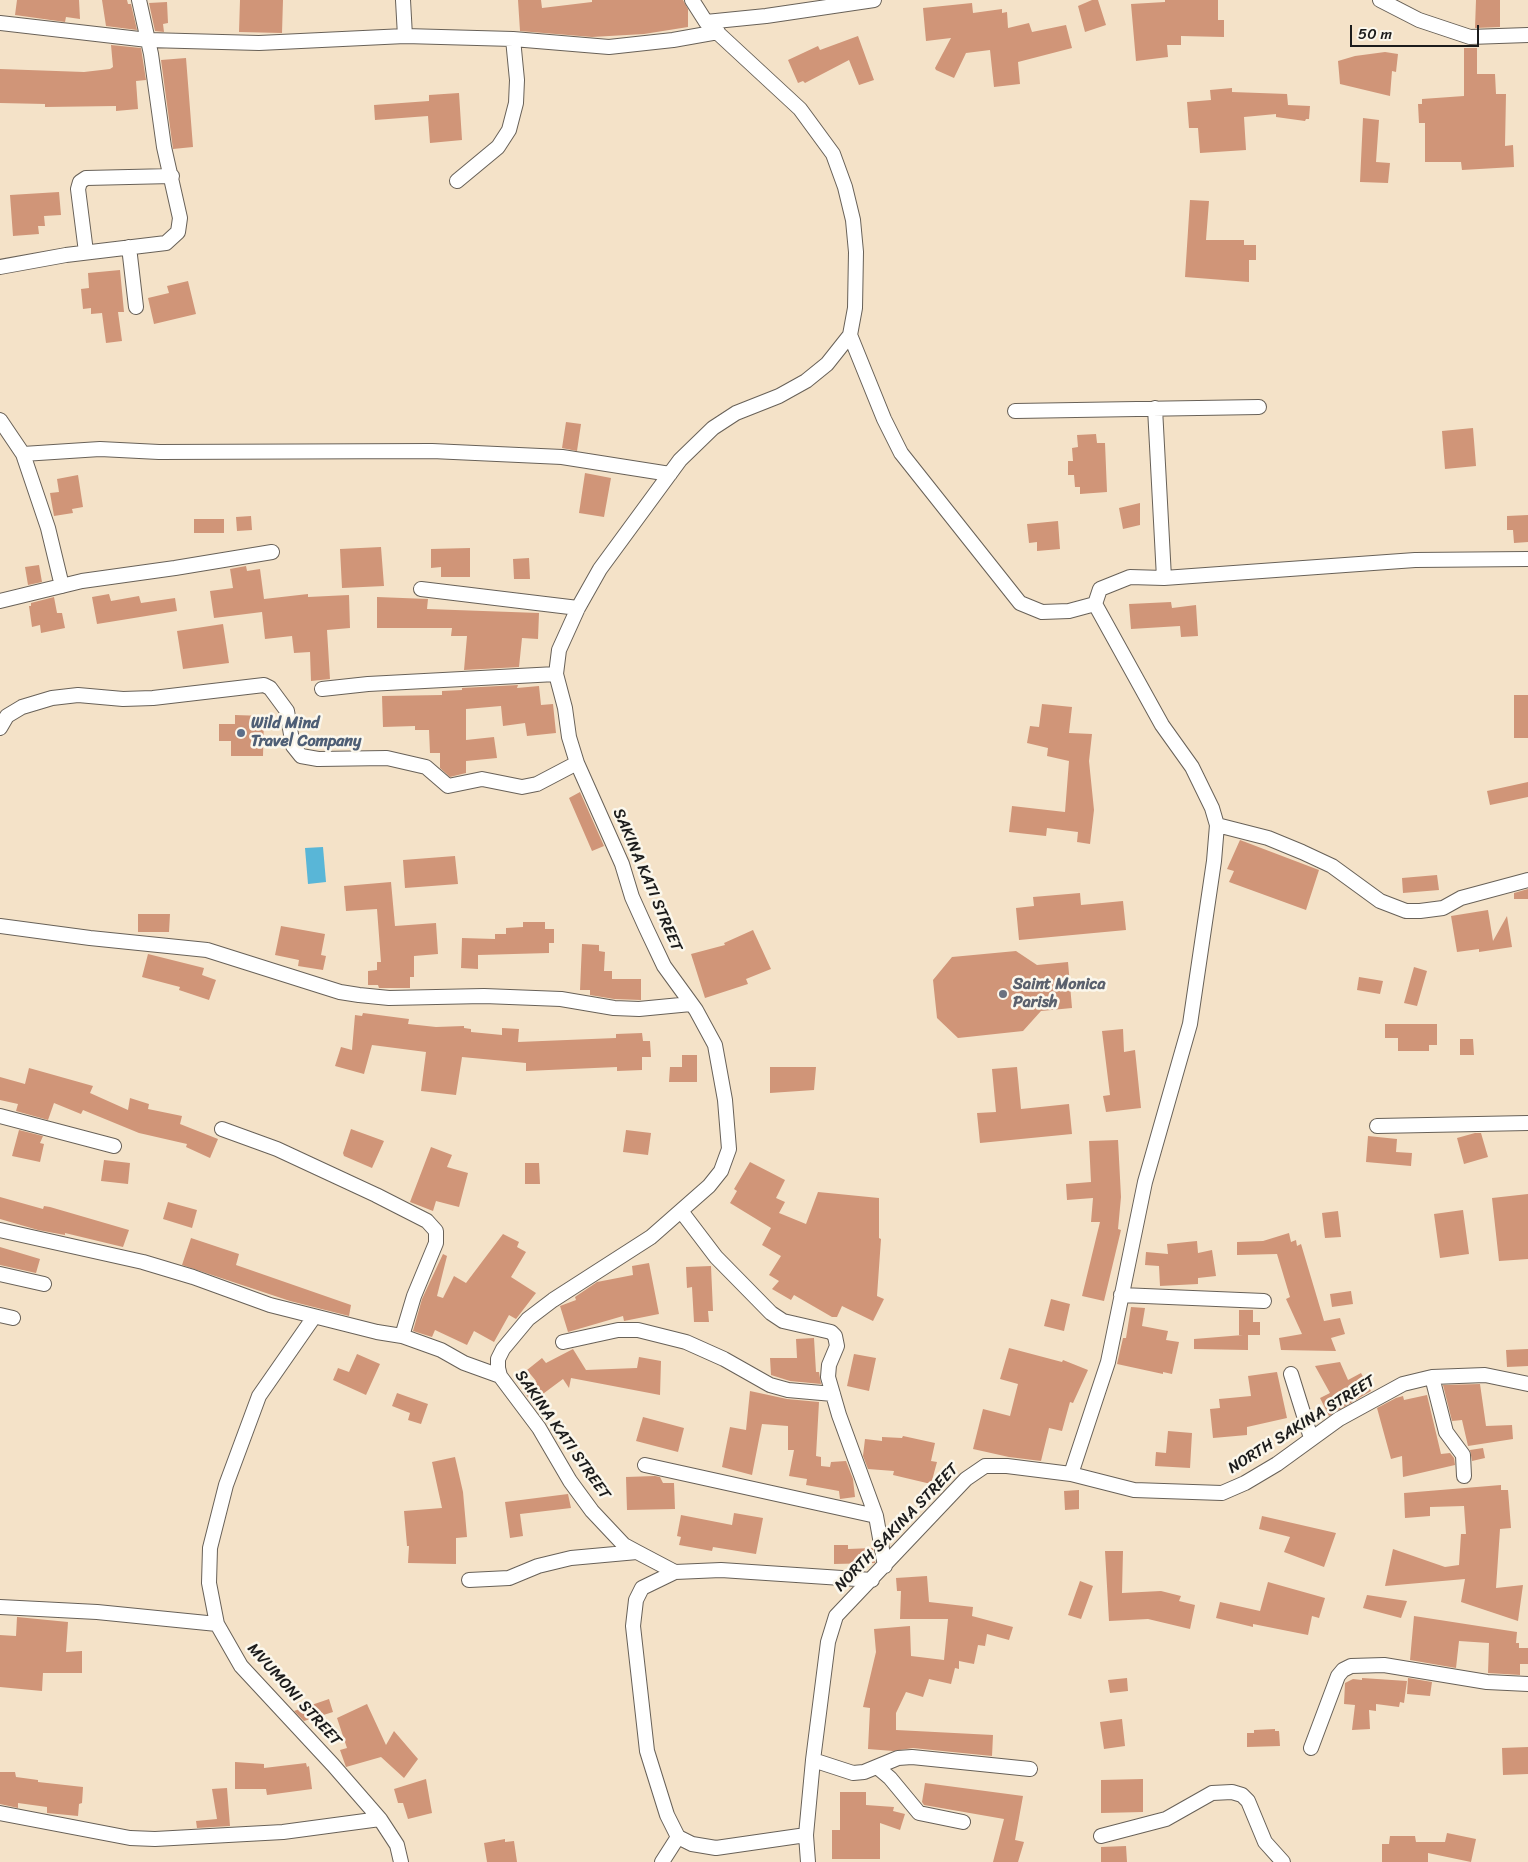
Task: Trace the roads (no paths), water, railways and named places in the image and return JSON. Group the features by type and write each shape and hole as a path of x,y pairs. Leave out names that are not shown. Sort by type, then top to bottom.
{"street":[{"path":"0,266 86,252 166,244 178,232 180,218 158,118 148,40 139,0"},
{"path":"403,0 406,36"},
{"name":"SAKINA KATI STREET","path":"675,1572 624,1544 592,1511 570,1480 539,1428 500,1376 498,1359 503,1349 528,1319 568,1290 651,1237 681,1211 721,1171 729,1150 725,1100 715,1046 664,966 632,897 622,864 577,763 569,737 565,708 556,674 559,650 578,608 600,569 680,460 713,428 736,413 779,396 806,381 827,364 850,335 855,308 856,252 853,220 845,187 833,154 800,110 706,22 692,0"},
{"path":"706,22 766,16 874,0"},
{"path":"1380,0 1419,20 1470,37 1528,35"},
{"path":"0,23 148,40 260,43 406,36 513,39 608,46 673,40 718,32"},
{"path":"457,181 498,147 509,130 516,103 517,80 513,39"},
{"path":"86,252 78,190 80,182 86,178 172,176"},
{"path":"128,247 136,307"},
{"path":"850,335 884,419 901,453 1020,603 1042,612 1069,611 1095,604"},
{"path":"1015,411 1259,406"},
{"path":"1155,408 1164,578"},
{"path":"0,420 23,454 48,528 62,586"},
{"path":"23,454 100,449 158,452 432,451 562,457 670,474"},
{"path":"0,601 82,580 184,567 272,552"},
{"path":"1071,1474 1108,1362 1145,1182 1190,1024 1214,861 1216,824 1212,808 1192,767 1162,725 1095,604 1100,590 1111,583 1130,577 1164,578 1415,560 1528,558"},
{"path":"421,589 578,608"},
{"path":"322,689 368,684 556,674"},
{"path":"0,728 7,716 22,707 52,698 78,695 123,699 153,698 264,685 270,688 286,711 293,746 301,756 318,759 387,758 426,766 448,786 482,779 522,787 537,784 577,763"},
{"path":"1216,824 1268,838 1302,852 1332,866 1380,901 1406,910 1420,911 1443,908 1461,898 1528,880"},
{"path":"0,926 90,938 207,950 340,992 359,995 389,998 484,996 561,999 614,1008 639,1009 690,1004"},
{"path":"0,1116 114,1146"},
{"path":"1377,1126 1528,1123"},
{"path":"222,1129 276,1149 348,1182 427,1221 432,1226 436,1232 436,1243 414,1296 402,1336"},
{"path":"681,1211 716,1257 771,1313 783,1321 831,1332 835,1336 837,1346 829,1365 828,1376 876,1516 885,1566"},
{"path":"0,1230 143,1262 193,1277 270,1305 314,1317 402,1336 441,1350 464,1362 500,1376"},
{"path":"0,1274 44,1284"},
{"path":"1122,1295 1264,1301"},
{"name":"MVUMONI STREET","path":"314,1317 259,1396 226,1484 210,1548 209,1583 217,1624 241,1666 333,1765 380,1819 397,1846 401,1862"},
{"path":"563,1342 618,1330 638,1330 686,1342 724,1359 770,1385 788,1390 833,1394"},
{"path":"1291,1374 1311,1438"},
{"name":"NORTH SAKINA STREET","path":"808,1862 806,1835 813,1760 828,1642 836,1616 872,1580 966,1478 985,1466 1007,1466 1071,1474 1134,1490 1222,1493 1245,1483 1277,1464 1339,1419 1403,1384 1432,1377 1485,1376 1528,1384"},
{"path":"1432,1377 1446,1432 1462,1454 1464,1476"},
{"path":"645,1465 876,1516"},
{"path":"470,1580 509,1578 538,1566 572,1558 637,1552"},
{"path":"806,1835 716,1848 692,1844 678,1838 667,1815 647,1751 633,1626 636,1600 642,1588 675,1572 721,1570 872,1580"},
{"path":"0,1607 97,1612 217,1624"},
{"path":"1311,1748 1338,1676 1342,1670 1351,1666 1384,1665 1487,1682 1528,1684"},
{"path":"813,1760 853,1773 864,1772 887,1761 912,1757 1030,1770"},
{"path":"877,1767 890,1778 918,1813 963,1822"},
{"path":"1101,1836 1166,1819 1212,1793 1232,1792 1242,1795 1248,1801 1265,1842 1283,1862"},
{"path":"0,1813 130,1838 156,1839 283,1832 380,1819"},
{"path":"662,1862 678,1838"}],"water":[{"path":"323,847 326,882 308,884 305,848"}],"place":[{"name":"Wild Mind Travel Company","path":"241,733"},
{"name":"Saint Monica Parish","path":"1003,994"}]}
